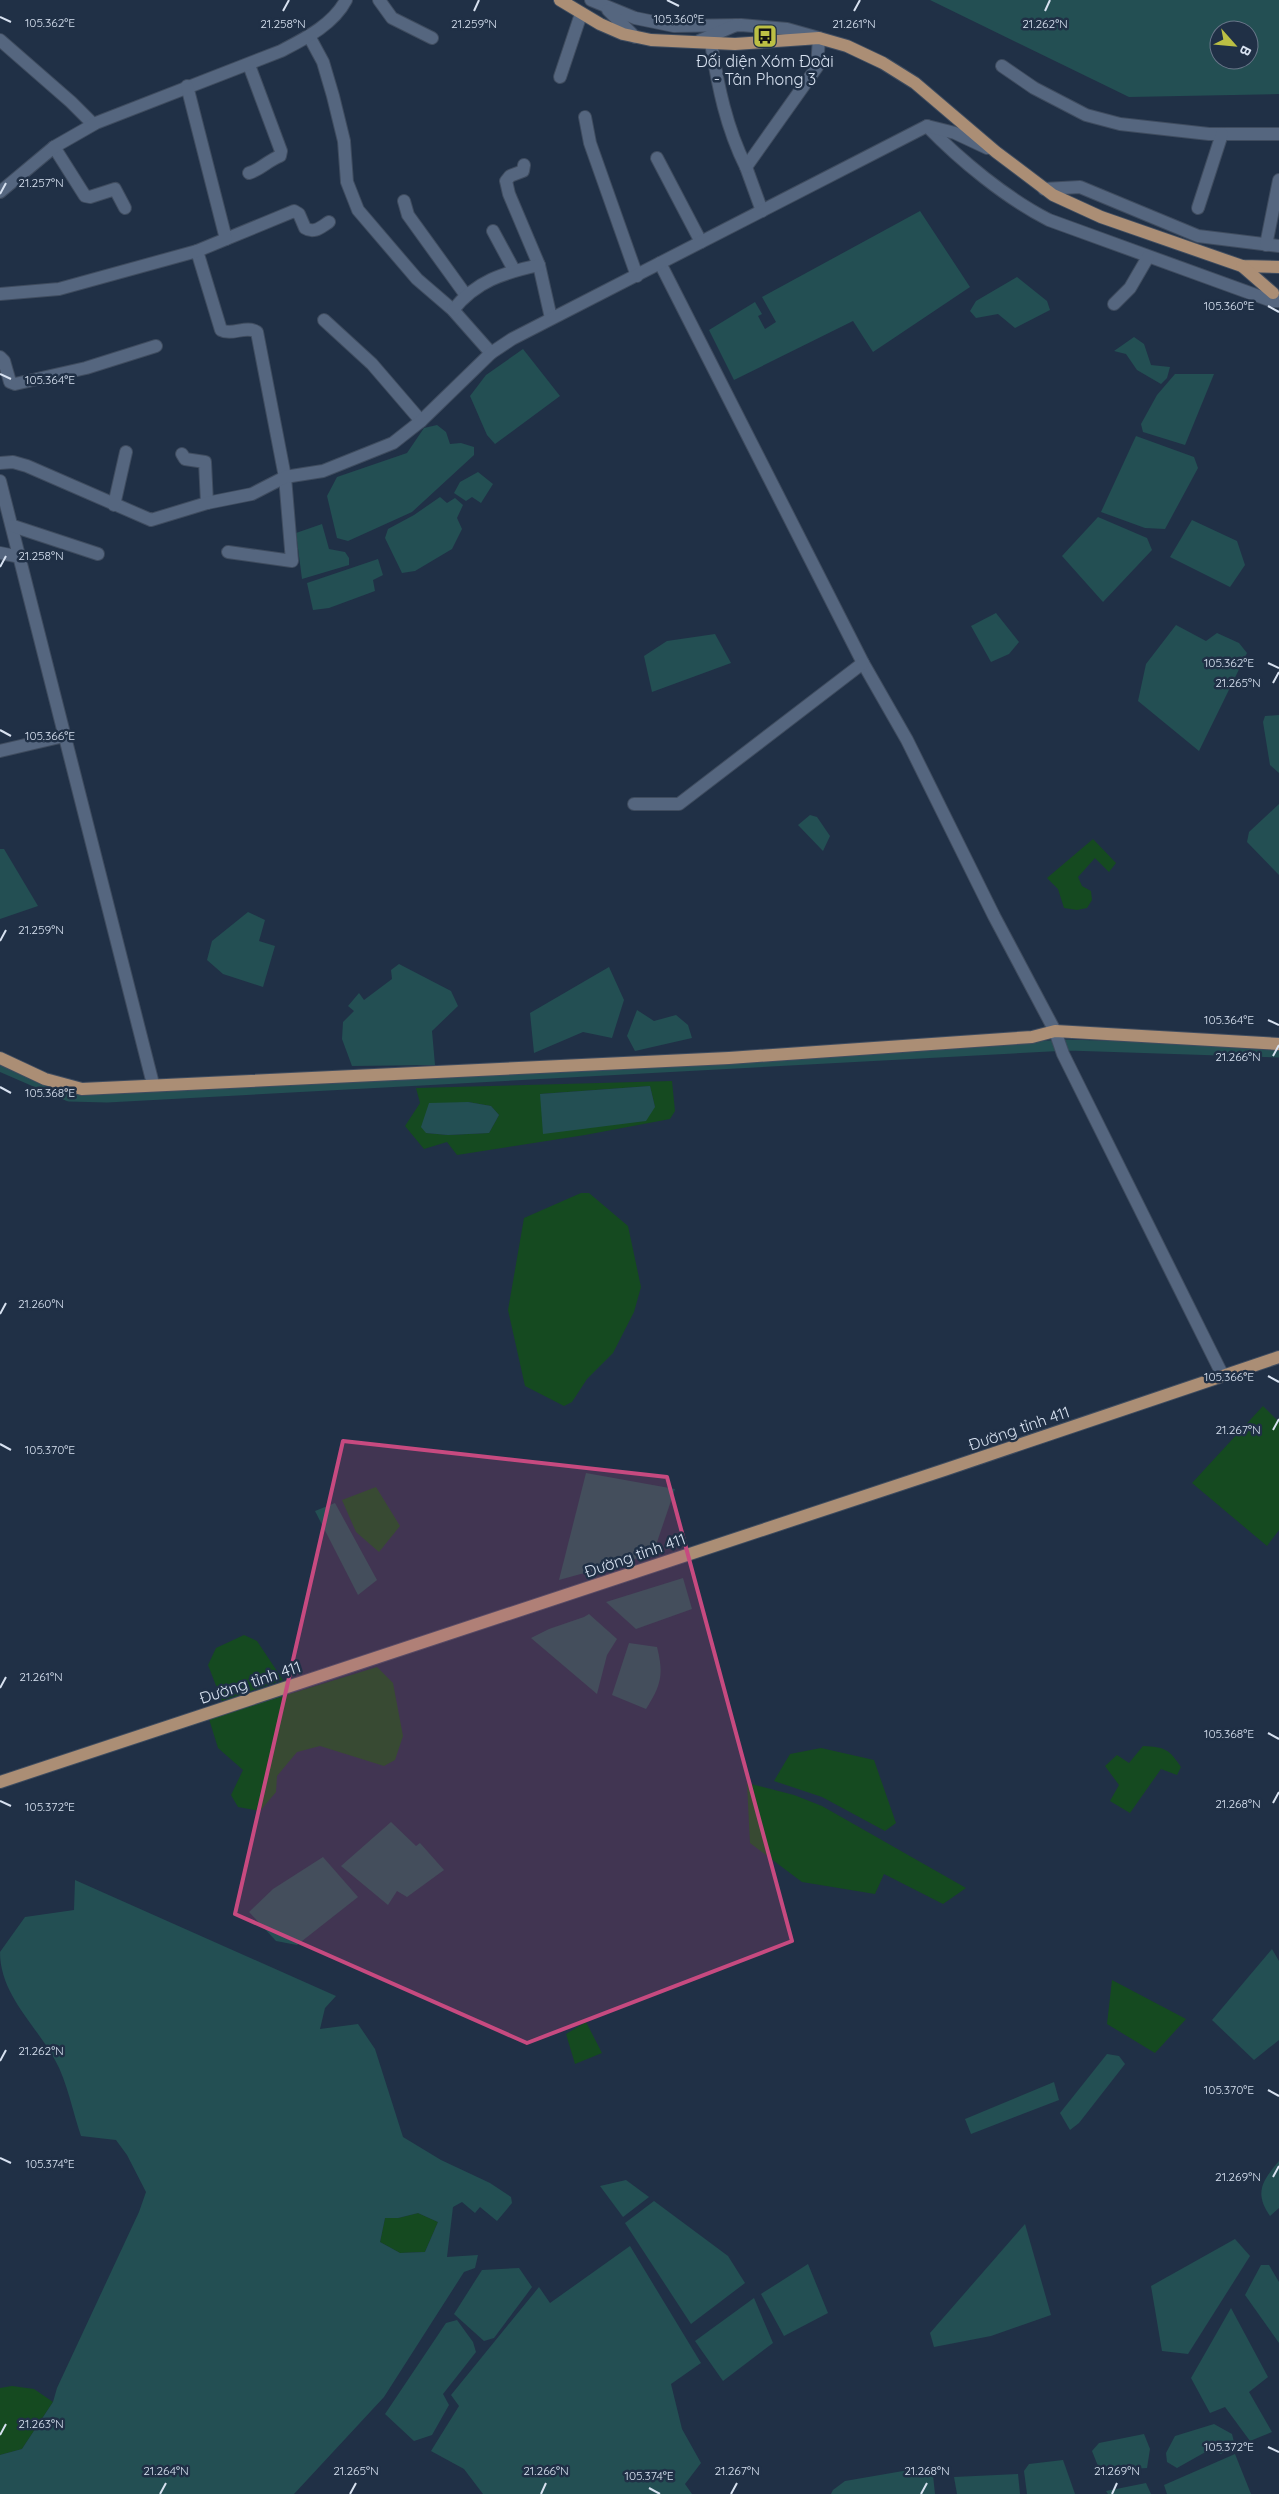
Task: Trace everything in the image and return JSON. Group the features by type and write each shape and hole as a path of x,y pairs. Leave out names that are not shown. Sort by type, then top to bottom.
{"main road":[{"path":"560,0 581,14 623,34 651,40 734,44 819,38 847,46 867,54 915,83 996,152 1044,189 1101,217 1242,266 1279,267"},
{"path":"1242,266 1276,295"},
{"path":"0,1058 45,1079 82,1089 153,1084 730,1058 1032,1038 1055,1031 1279,1044"},
{"name":"Đường tỉnh 411","path":"0,1782 1279,1357"}],"street":[{"path":"0,192 54,147 93,124 187,86 249,64 308,36 328,22 346,0"},
{"path":"379,0 392,18 432,38"},
{"path":"591,0 635,18 674,26 738,24 787,29 819,38 817,67 746,167"},
{"path":"607,8 635,37"},
{"path":"560,77 581,14"},
{"path":"698,42 738,24"},
{"path":"308,36 323,62 333,96 344,141 347,182 358,210 417,279 452,310 491,352"},
{"path":"0,40 93,124"},
{"path":"711,43 725,116 762,211"},
{"path":"249,64 281,151 280,156 267,161 262,168 249,173"},
{"path":"1002,66 1034,88 1086,115 1120,124 1222,134 1279,134"},
{"path":"187,86 226,239"},
{"path":"586,117 592,150 637,276"},
{"path":"0,463 13,462 26,466 151,520 207,503 252,494 285,478 323,471 393,443 421,421 491,352 551,318 637,276 927,126 955,133 996,152"},
{"path":"927,126 949,148 1028,209 1049,220 1148,256 1276,295"},
{"path":"1198,208 1222,134"},
{"path":"54,147 85,196 90,197 115,189 125,208"},
{"path":"657,158 701,242"},
{"path":"524,165 523,171 510,176 506,181 539,265 551,318"},
{"path":"1266,244 1279,180"},
{"path":"1044,189 1080,187 1198,236 1279,246"},
{"path":"404,201 408,215 465,294"},
{"path":"0,294 59,289 197,251 294,211 299,214 305,228 311,231 317,230 329,222"},
{"path":"493,231 514,270"},
{"path":"197,251 221,330 225,332 251,329 257,332 285,478 292,561 228,552"},
{"path":"1114,304 1130,288 1148,256"},
{"path":"660,263 863,663 907,740 994,916 1055,1031 1063,1054 1223,1376"},
{"path":"452,310 465,294 473,288 514,270 539,265"},
{"path":"324,320 372,364 421,421"},
{"path":"0,357 4,361 10,382 15,384 86,368 156,346"},
{"path":"114,504 126,452"},
{"path":"182,454 185,459 205,462 207,503"},
{"path":"0,481 13,526 64,736 153,1084"},
{"path":"13,526 98,554"},
{"path":"0,553 20,557"},
{"path":"634,804 679,804 863,663"},
{"path":"0,751 64,736"}],"highlighted area":[{"path":"343,1441 667,1477 792,1941 527,2043 235,1914"}],"green space":[{"path":"1093,839 1116,863 1109,872 1095,858 1078,877 1082,886 1091,891 1092,900 1087,908 1077,910 1064,908 1058,889 1047,878"},
{"path":"672,1081 675,1111 670,1119 585,1135 457,1155 447,1142 424,1149 405,1126 420,1103 416,1088","holes":["650,1086 655,1107 540,1095 540,1094","468,1102 491,1106 499,1115 489,1133 448,1135 426,1133"]},
{"path":"581,1193 589,1193 628,1226 641,1287 634,1312 613,1353 587,1379 572,1402 564,1406 525,1386 508,1310 524,1218"},
{"path":"1263,1406 1279,1422 1279,1530 1267,1546 1192,1483"},
{"path":"376,1487 400,1526 379,1552 356,1532 342,1500"},
{"path":"244,1635 257,1641 283,1680 222,1701 208,1665 216,1648"},
{"path":"377,1667 393,1683 403,1736 395,1760 384,1766 320,1746 297,1752 277,1776 276,1792 260,1811 238,1807 231,1795 243,1770 218,1748 209,1719"},
{"path":"1143,1746 1166,1750 1181,1767 1177,1775 1161,1769 1130,1813 1110,1801 1119,1785 1105,1766 1117,1755 1129,1763"},
{"path":"821,1748 874,1760 896,1823 885,1831 822,1797 774,1781 790,1754"},
{"path":"747,1783 794,1795 822,1806 966,1888 943,1904 884,1874 875,1894 802,1882 750,1843"},
{"path":"1112,1980 1186,2019 1155,2053 1107,2024"},
{"path":"586,2022 602,2053 575,2064 566,2034"},
{"path":"418,2213 438,2222 425,2252 400,2253 380,2242 385,2218 398,2218"},
{"path":"12,2386 34,2389 53,2402 22,2449 0,2455 0,2388"}],"shaded area":[{"path":"930,0 1279,0 1279,94 1129,97"},
{"path":"920,211 970,287 873,352 853,321 734,380 709,330 755,302 762,314 758,316 765,329 776,322 762,297"},
{"path":"1017,277 1047,301 1050,310 1015,328 998,314 976,318 970,311 976,301"},
{"path":"1134,337 1144,344 1151,365 1170,367 1167,378 1161,384 1137,370 1126,354 1114,351"},
{"path":"523,349 560,396 495,444 487,435 470,396 486,375"},
{"path":"1175,374 1214,374 1185,445 1143,432 1141,424 1157,395"},
{"path":"437,425 446,432 450,444 461,443 474,447 474,455 412,512 348,541 337,538 327,496 337,477 407,453 424,428"},
{"path":"1136,436 1194,457 1198,468 1165,529 1145,528 1101,512"},
{"path":"478,472 493,484 481,503 472,497 466,501 454,493 460,482"},
{"path":"440,497 447,503 455,498 463,505 457,518 462,529 452,549 415,571 402,573 385,538 388,529 414,515"},
{"path":"1098,517 1147,538 1152,550 1103,602 1062,556"},
{"path":"1192,520 1237,541 1245,565 1230,587 1170,557"},
{"path":"322,524 329,549 345,552 349,558 349,565 302,579 296,533"},
{"path":"378,559 383,575 373,580 375,591 329,608 313,610 307,583"},
{"path":"996,613 1019,642 1009,654 991,662 971,626"},
{"path":"1176,625 1206,641 1217,633 1239,643 1247,653 1199,751 1138,701 1146,664"},
{"path":"715,634 731,663 652,692 644,656 667,641"},
{"path":"1279,715 1279,773 1270,765 1263,722 1265,716"},
{"path":"1279,804 1279,875 1247,842 1249,832"},
{"path":"810,815 817,817 830,836 823,851 798,825"},
{"path":"0,849 4,849 38,906 0,919"},
{"path":"248,912 265,920 259,941 275,946 263,987 223,974 207,960 212,941"},
{"path":"399,964 451,991 458,1006 432,1031 435,1065 352,1066 342,1039 343,1022 354,1011 348,1006 359,993 364,1000 392,979 391,970"},
{"path":"609,967 624,1000 612,1038 583,1032 534,1053 530,1013"},
{"path":"637,1010 654,1021 676,1015 688,1025 692,1038 635,1051 627,1036"},
{"path":"650,1086 655,1107 646,1121 543,1134 540,1094"},
{"path":"468,1102 491,1106 499,1115 489,1133 448,1135 426,1133 421,1127 429,1103"},
{"path":"586,1473 675,1489 653,1554 559,1580"},
{"path":"335,1503 377,1580 358,1595 315,1511"},
{"path":"683,1578 692,1609 636,1629 606,1602"},
{"path":"589,1614 617,1639 607,1655 597,1694 531,1638"},
{"path":"629,1643 657,1647 661,1673 660,1680 646,1709 612,1695"},
{"path":"391,1822 416,1846 420,1843 444,1870 407,1897 397,1891 388,1905 341,1866"},
{"path":"323,1857 358,1897 297,1945 276,1941 249,1912 273,1889"},
{"path":"75,1880 336,1996 325,2008 320,2029 358,2024 375,2049 403,2137 441,2160 490,2183 511,2197 512,2203 497,2221 480,2207 475,2213 462,2202 453,2207 447,2257 478,2255 475,2268 464,2272 384,2397 294,2494 0,2494 0,2455 22,2449 53,2402 57,2388 139,2212 146,2192 127,2155 116,2140 81,2136 59,2068 12,1996 2,1968 0,1952 25,1917 74,1910","holes":["418,2213 438,2222 425,2252 400,2253 380,2242 385,2218 398,2218"]},
{"path":"1272,1949 1279,1961 1279,2040 1254,2060 1212,2020"},
{"path":"1107,2054 1119,2056 1125,2064 1079,2123 1070,2130 1060,2113"},
{"path":"1054,2082 1059,2100 971,2134 965,2119"},
{"path":"1279,2161 1279,2208 1270,2216 1262,2201 1262,2187 1264,2181"},
{"path":"626,2180 649,2197 623,2217 600,2186"},
{"path":"654,2201 728,2256 745,2283 691,2324 625,2223"},
{"path":"1025,2224 1051,2315 991,2336 934,2347 930,2333"},
{"path":"1235,2239 1250,2256 1188,2354 1162,2351 1151,2286"},
{"path":"630,2246 701,2363 671,2384 682,2429 701,2463 685,2484 692,2494 483,2494 464,2469 431,2451 459,2406 451,2395 539,2287 550,2303"},
{"path":"808,2264 828,2313 784,2336 761,2294"},
{"path":"1261,2265 1269,2265 1279,2282 1279,2343 1245,2295"},
{"path":"519,2268 532,2287 494,2338 484,2341 454,2314 482,2270"},
{"path":"754,2298 773,2343 723,2381 695,2341"},
{"path":"1231,2308 1268,2377 1249,2392 1272,2432 1250,2441 1225,2407 1210,2413 1191,2378"},
{"path":"457,2320 473,2342 476,2352 443,2394 449,2405 432,2435 414,2441 385,2414 446,2323"},
{"path":"1214,2424 1232,2434 1235,2446 1221,2454 1209,2450 1177,2468 1167,2462 1166,2453 1175,2436"},
{"path":"1144,2434 1150,2449 1147,2468 1100,2471 1092,2451 1099,2443"},
{"path":"1235,2454 1251,2494 1167,2494 1164,2485"},
{"path":"1063,2460 1075,2494 1027,2494 1024,2471 1029,2464"},
{"path":"932,2466 935,2494 831,2494 833,2490 845,2481"},
{"path":"1018,2474 1020,2494 957,2494 954,2477"},
{"path":"1146,2483 1151,2494 1108,2494 1106,2491"}],"waterway":[{"path":"0,1066 69,1096 107,1097 1068,1045 1279,1052"}],"place":[{"name":"Đối diện Xóm Đoài - Tân Phong 3","path":"765,36"}]}
